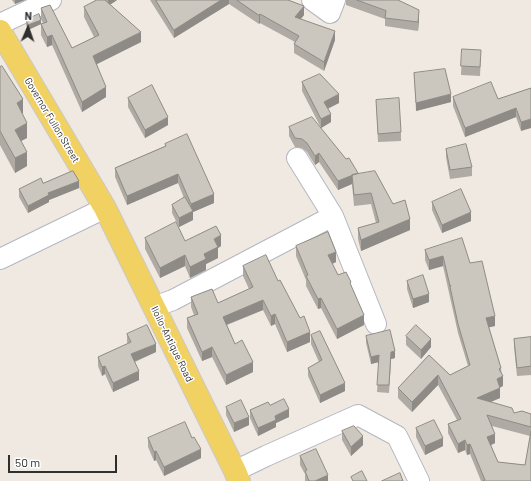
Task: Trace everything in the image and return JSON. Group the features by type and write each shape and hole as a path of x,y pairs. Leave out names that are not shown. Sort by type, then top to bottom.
{"main road":[{"name":"Governor Fullon Street","path":"0,31 105,208"},
{"name":"Iloilo-Antique Road","path":"105,208 237,476"}],"street":[{"path":"0,24 51,0"},
{"path":"312,0 330,13 335,0"},
{"path":"297,158 333,216 376,324"},
{"path":"0,259 105,208"},
{"path":"154,307 173,300 333,216"},
{"path":"237,476 266,456 358,415 397,436 420,481"}],"building":[{"path":"97,0 105,0 141,32 93,56 106,87 82,102 52,35 47,37 41,24 47,22 41,8 50,5 72,48 99,35 84,7"},
{"path":"156,0 221,0 174,30"},
{"path":"237,0 288,0 304,6 295,17 335,31 324,62 294,44 299,36 260,14 259,15"},
{"path":"357,0 398,0 419,10 418,22 385,18 386,11"},
{"path":"39,14 41,20 28,25 26,20"},
{"path":"462,49 481,50 480,67 461,66"},
{"path":"2,66 23,99 17,103 27,123 15,130 27,152 15,158 0,131 0,67"},
{"path":"445,69 451,94 416,103 414,73"},
{"path":"320,74 339,94 324,102 331,114 321,119 302,82"},
{"path":"491,82 498,99 531,88 531,119 521,122 516,108 465,128 453,97"},
{"path":"152,85 168,117 145,130 128,98"},
{"path":"399,98 401,132 378,134 376,100"},
{"path":"312,117 346,159 349,158 358,173 338,181 319,153 315,156 307,143 302,139 295,138 289,127"},
{"path":"187,134 214,194 191,204 178,174 127,196 115,168 166,146 165,144"},
{"path":"466,144 472,167 450,170 446,149"},
{"path":"73,171 79,181 48,193 49,195 28,206 19,189 41,178 43,183"},
{"path":"375,171 393,204 405,200 410,219 361,240 358,228 379,222 371,193 354,195 352,175"},
{"path":"461,189 471,212 442,225 432,202"},
{"path":"185,197 193,211 179,218 172,205"},
{"path":"176,222 185,241 216,226 221,235 214,239 218,247 204,254 206,259 190,267 185,255 160,268 145,238"},
{"path":"328,232 336,252 328,255 338,275 346,272 364,315 337,329 321,298 318,299 306,276 308,275 296,246"},
{"path":"462,238 470,263 482,261 495,316 486,318 501,368 499,369 503,376 497,379 500,388 477,398 512,408 514,413 522,411 531,414 531,427 487,415 495,434 487,437 498,462 525,465 531,431 531,481 483,481 485,480 470,444 467,445 465,440 458,444 448,424 461,419 438,375 412,402 398,388 429,355 450,375 470,365 458,324 450,287 451,285 450,286 443,256 429,260 425,250"},
{"path":"266,255 278,281 280,280 300,318 304,316 310,332 287,342 275,314 271,316 263,300 223,317 235,344 242,340 253,362 226,375 212,347 202,352 187,318 198,314 191,297 212,289 218,303 253,287 243,266"},
{"path":"423,275 429,294 413,299 407,281"},
{"path":"147,325 156,344 131,354 139,371 113,383 105,366 102,367 98,357 131,342 127,334"},
{"path":"416,325 431,339 421,350 406,336"},
{"path":"390,330 395,351 391,352 389,385 377,385 379,355 371,357 366,336"},
{"path":"320,331 345,383 320,395 308,368 322,360 311,335"},
{"path":"531,337 531,366 517,368 514,339"},
{"path":"284,399 289,409 275,416 276,420 258,428 250,410 268,402 270,405"},
{"path":"241,400 249,417 234,423 226,407"},
{"path":"434,420 443,438 425,446 416,428"},
{"path":"185,422 192,438 194,437 201,449 164,467 156,451 154,452 148,438"},
{"path":"354,426 363,436 351,447 342,431"},
{"path":"316,449 328,475 315,481 309,481 305,471 307,470 300,456"},
{"path":"362,471 367,481 353,481 351,477"},
{"path":"400,473 403,481 382,481"}]}
